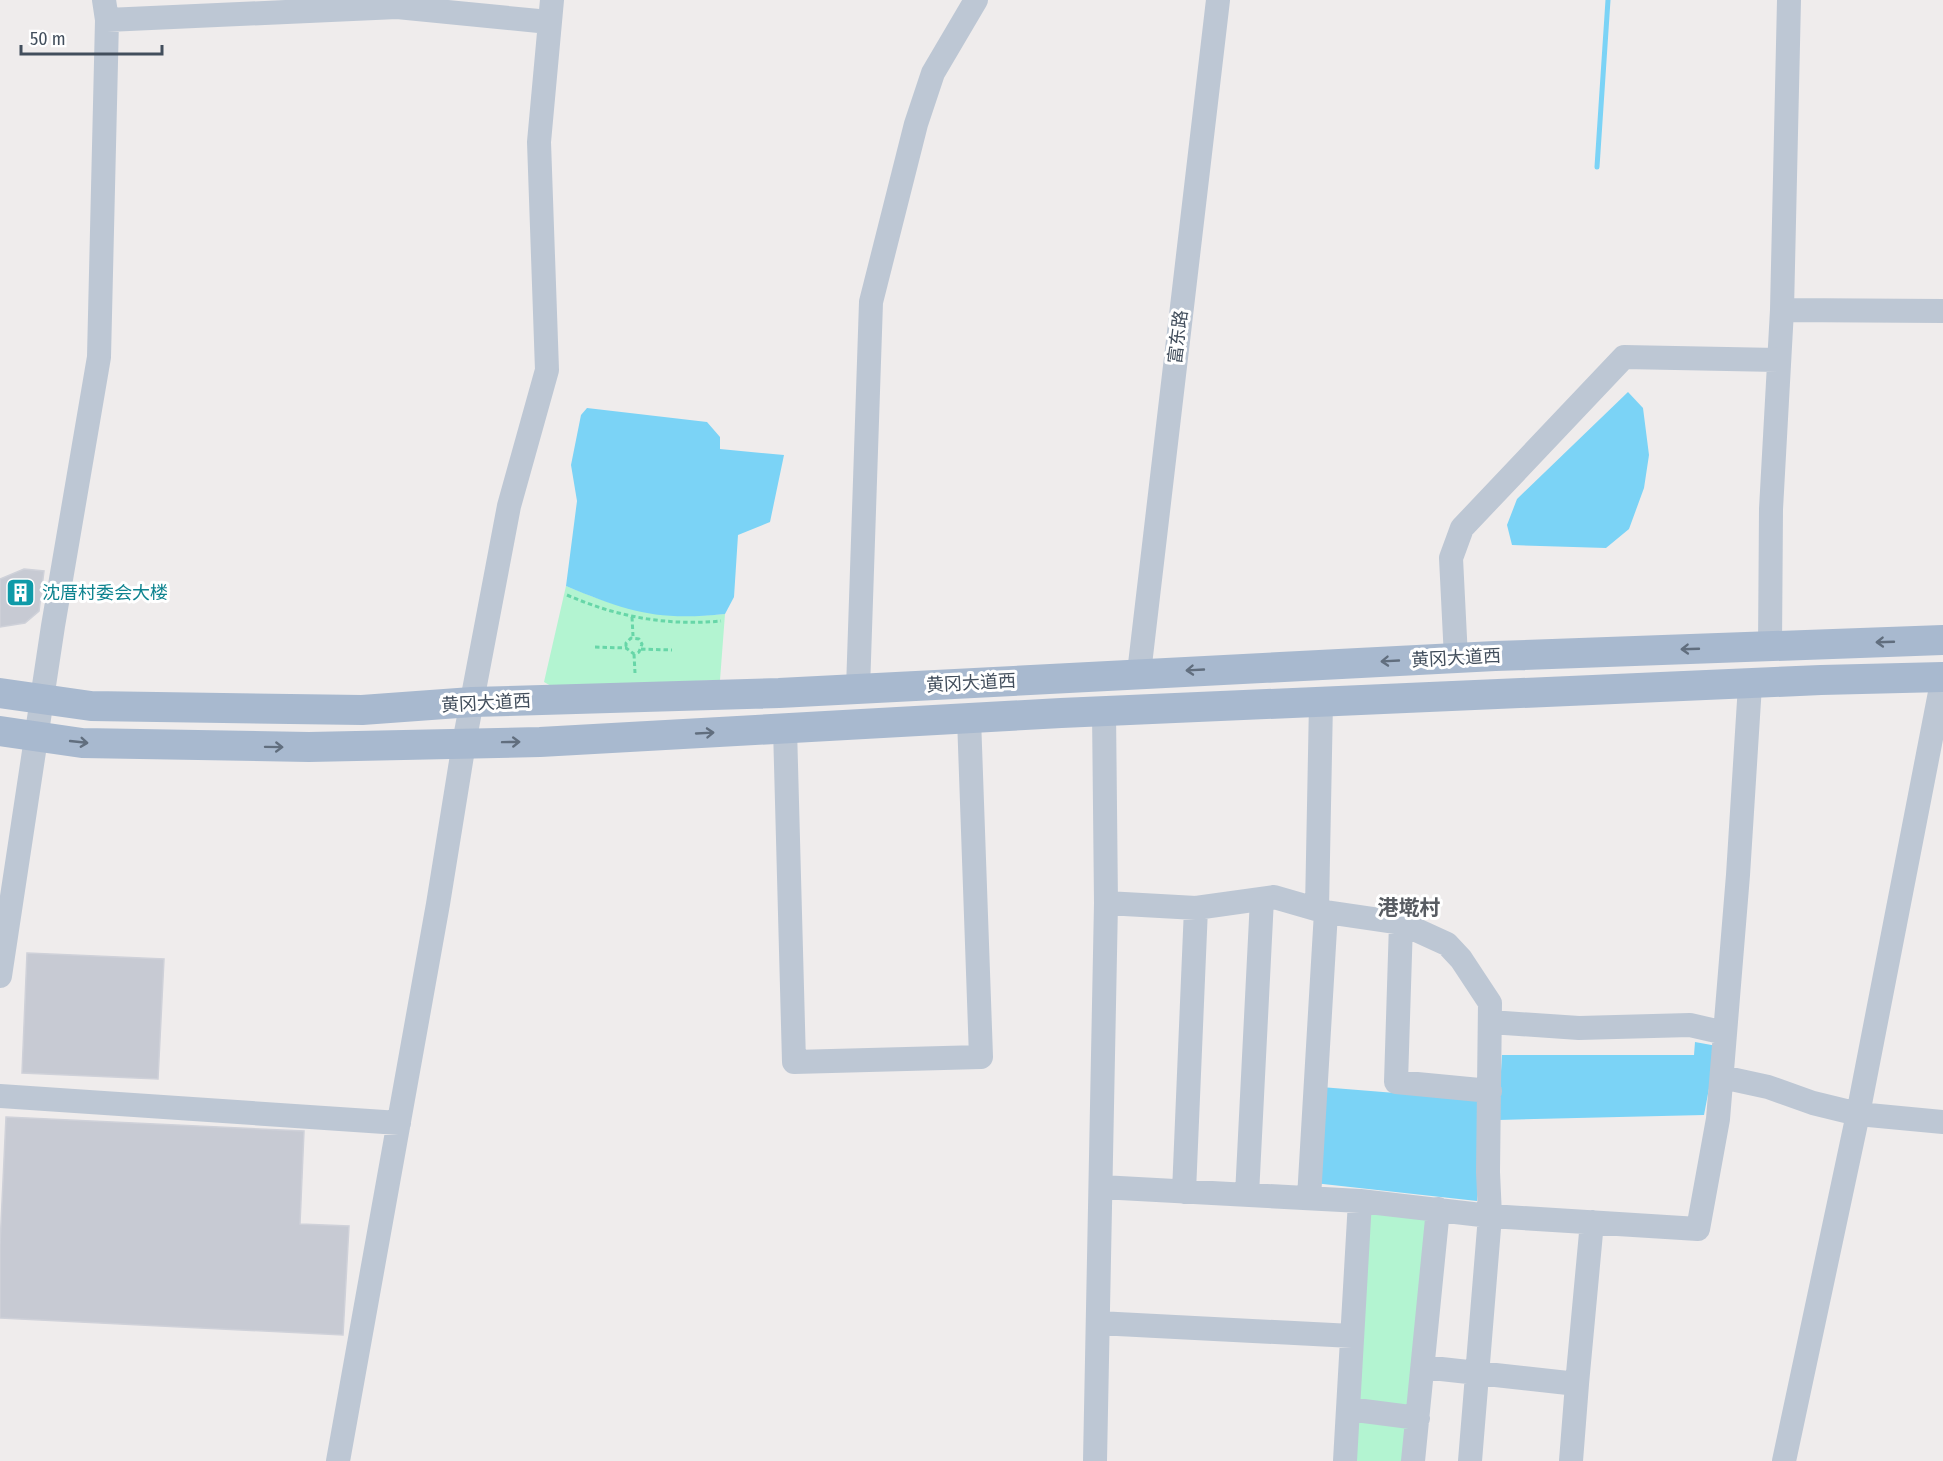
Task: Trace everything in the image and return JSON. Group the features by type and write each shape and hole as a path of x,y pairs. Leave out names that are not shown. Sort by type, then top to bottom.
{"main road":[{"name":"黄冈大道西","path":"0,693 91,706 363,710 472,702 858,689 1456,658 1943,640"},
{"name":"黄冈大道西","path":"0,731 82,743 309,747 464,743 1104,711 1750,685 1821,680 1943,677"}],"street":[{"path":"858,689 871,302 916,124 933,73 976,0"},
{"name":"富东路","path":"1139,674 1218,0"},
{"path":"1770,646 1771,509 1782,310 1789,0"},
{"path":"0,976 53,626 99,357 105,10 397,7 551,11 539,142 547,370 509,506 464,743 338,1461"},
{"path":"1782,310 1943,311"},
{"path":"1456,658 1451,558 1462,528 1624,357 1778,360"},
{"path":"1784,1461 1858,1114 1943,677"},
{"path":"1101,1187 1360,1201 1490,1216 1698,1229 1718,1119 1750,685"},
{"path":"1309,1198 1322,911 1321,702"},
{"path":"1095,1461 1106,903 1104,711"},
{"path":"785,728 794,1062 981,1057 969,718"},
{"path":"1106,903 1196,908 1274,897 1322,911 1401,923 1447,945 1461,959 1490,1003 1488,1172 1490,1216 1470,1461"},
{"path":"1247,1195 1262,899"},
{"path":"1184,1192 1196,908"},
{"path":"1401,923 1396,1082 1490,1091"},
{"path":"1490,1022 1579,1028 1690,1025 1725,1033"},
{"path":"1722,1077 1768,1087 1813,1103 1858,1114 1943,1122"},
{"path":"0,1096 399,1123"},
{"path":"1345,1461 1360,1201"},
{"path":"1413,1461 1438,1209"},
{"path":"1571,1461 1592,1222"},
{"path":"1098,1323 1352,1336"},
{"path":"1423,1367 1577,1384"},
{"path":"1348,1409 1418,1418"}],"path":[{"path":"567,594 632,617 691,623 722,621"},
{"path":"632,617 633,637"},
{"path":"626,648 627,641 633,637"},
{"path":"633,637 641,641 641,649"},
{"path":"595,647 626,648 634,654 636,683"},
{"path":"634,654 641,649 672,650"}],"green space":[{"path":"566,586 606,601 644,611 682,616 725,614 720,680 553,687 544,682"},
{"path":"1367,1212 1427,1219 1406,1461 1352,1461"}],"water":[{"path":"1628,392 1643,408 1649,455 1644,488 1629,529 1606,548 1512,545 1507,525 1517,499"},
{"path":"587,408 707,422 720,437 720,449 784,455 770,522 738,535 734,597 725,614 680,616 643,612 607,602 566,586 577,501 571,465 581,415"},
{"path":"1695,1042 1717,1046 1704,1115 1498,1120 1502,1055 1694,1055"},
{"path":"1321,1087 1482,1100 1477,1201 1314,1183"}],"building":[{"name":"沈厝村委会大楼","path":"24,569 44,571 39,611 25,623 0,627 0,579"},
{"path":"27,953 164,959 158,1079 22,1073"},
{"path":"6,1117 304,1131 300,1224 349,1226 343,1335 0,1318 0,1245"}],"waterway":[{"path":"1597,167 1608,0"}],"place":[{"name":"沈厝村委会大楼","path":"21,593"}],"district":[{"name":"港墘村","path":"1409,908"}]}
